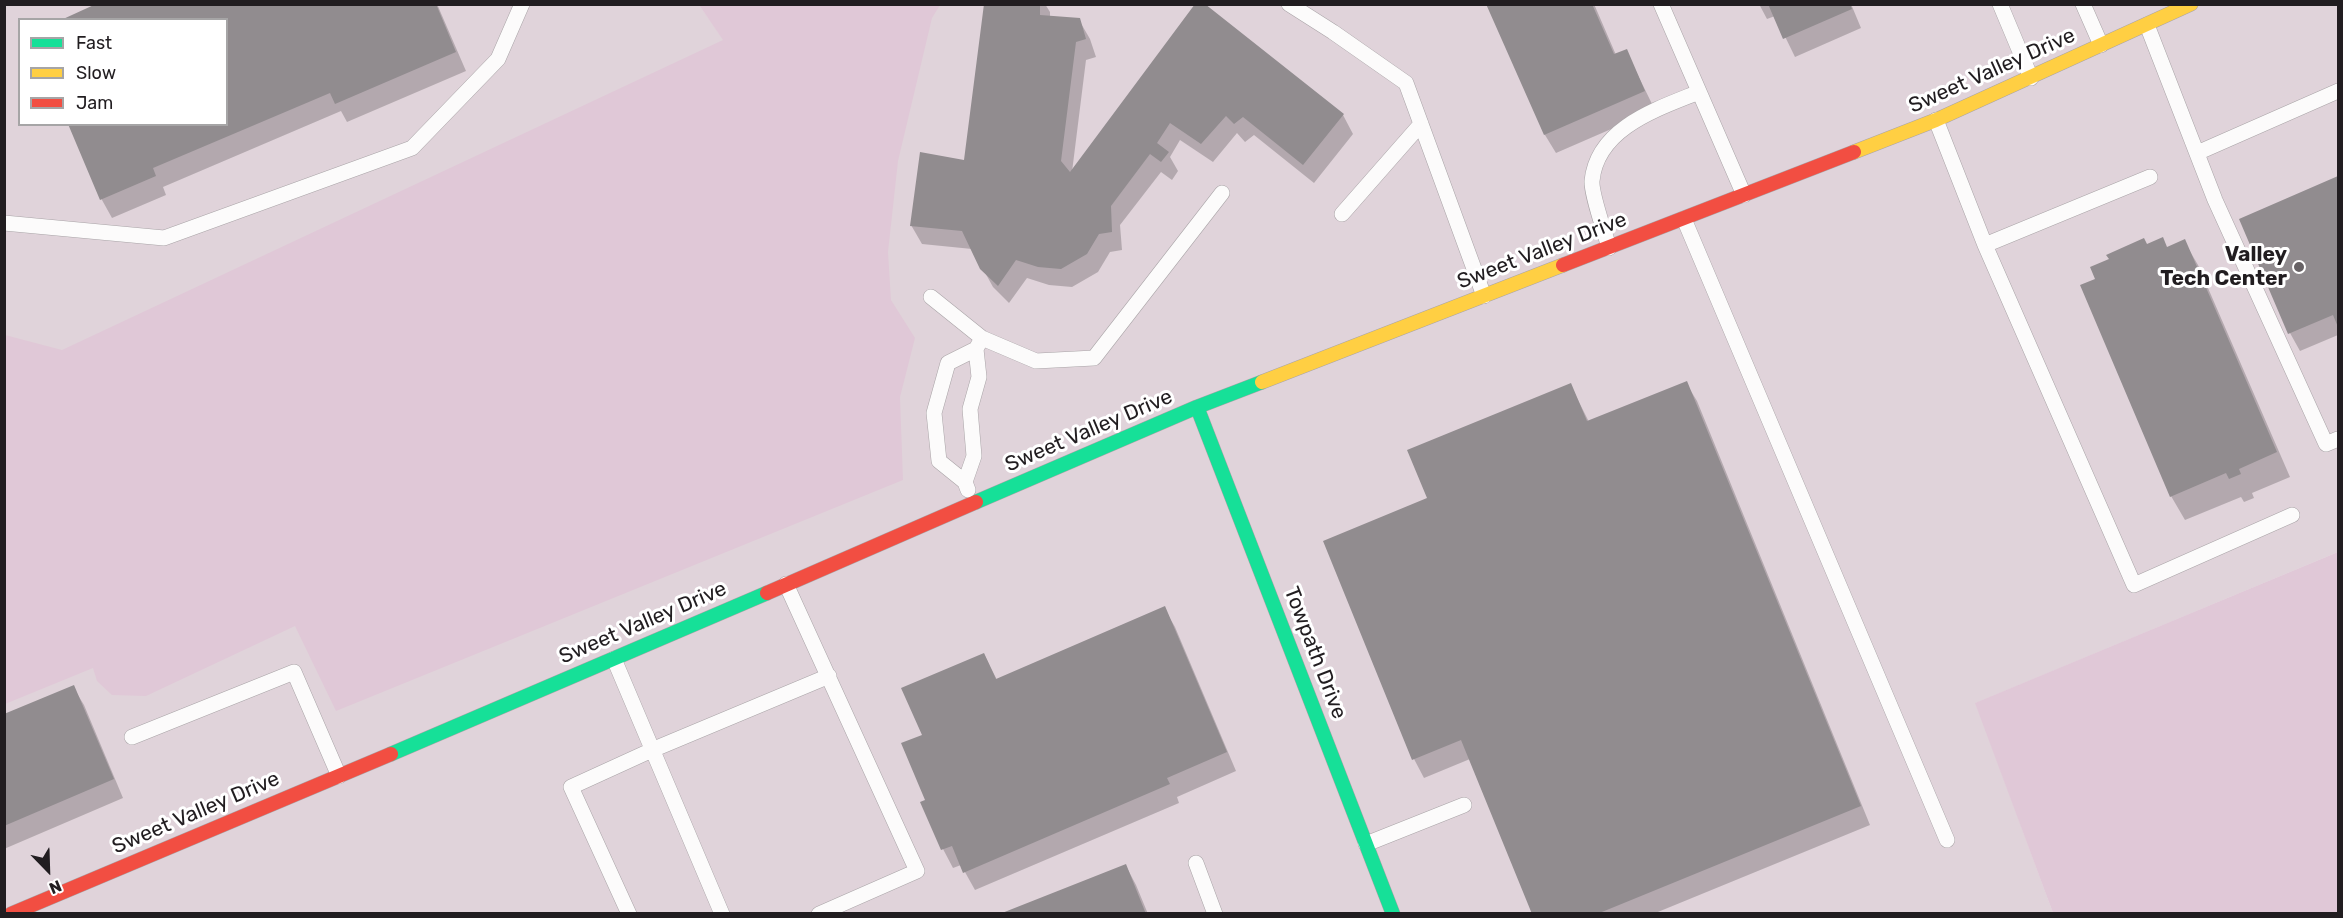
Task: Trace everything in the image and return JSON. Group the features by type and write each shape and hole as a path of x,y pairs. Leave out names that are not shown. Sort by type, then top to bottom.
{"street":[{"name":"Sweet Valley Drive","path":"11,914 614,659 1197,407 1936,120 2191,4"},
{"name":"Towpath Drive","path":"1197,407 1393,914"}],"lane":[{"path":"4,223 164,238 412,148 498,59 522,4"},
{"path":"1289,4 1334,32 1406,84 1484,296"},
{"path":"1661,4 1744,195"},
{"path":"2000,4 2031,78"},
{"path":"2083,4 2101,45"},
{"path":"2147,25 2215,200 2326,444 2338,439"},
{"path":"1609,248 1592,183 1599,154 1614,136 1653,111 1699,92"},
{"path":"2197,153 2338,92"},
{"path":"1936,120 1985,245 2134,585 2292,515"},
{"path":"1342,214 1421,124"},
{"path":"1985,245 2150,177"},
{"path":"931,297 979,344 1036,361 1094,358 1222,193"},
{"path":"1684,219 1947,840"},
{"path":"972,504 965,482 939,461 934,413 948,363 979,344"},
{"path":"965,482 974,456 970,409 979,377 979,344"},
{"path":"786,584 917,871 819,914"},
{"path":"614,659 722,914"},
{"path":"132,737 294,672 339,776"},
{"path":"629,914 571,787 652,750 829,676"},
{"path":"1366,844 1464,805"},
{"path":"1196,863 1215,914"}],"shaded area":[{"path":"815,4 2338,5 2338,552 1976,703 2053,913 5,914 5,5 699,5 724,40"},
{"path":"699,5 940,5 932,18 898,161 888,252 891,300 915,338 900,397 903,480 336,711 295,626 146,696 112,695 97,681 93,668 5,704 5,335 62,350 723,40"},
{"path":"2338,552 2338,913 2053,913 1975,703"}],"building":[{"path":"96,4 436,4 456,52 335,104 330,93 153,168 156,176 100,200 69,126 228,126 228,18 65,18"},
{"path":"984,4 1040,4 1040,15 1080,18 1086,39 1076,42 1061,161 1070,172 1195,4 1205,4 1344,114 1303,165 1243,117 1234,124 1226,116 1201,144 1170,123 1157,143 1169,152 1161,162 1150,154 1111,206 1112,232 1099,234 1087,254 1061,269 1038,267 1016,260 998,286 980,269 962,231 910,226 920,152 964,160"},
{"path":"1486,4 1592,4 1614,54 1627,49 1645,91 1544,135"},
{"path":"1768,4 1850,4 1852,9 1783,39"},
{"name":"Valley Tech Center","path":"2338,176 2338,327 2333,315 2288,334 2239,219"},
{"path":"2163,237 2167,247 2185,239 2277,452 2239,469 2241,474 2229,479 2226,473 2170,497 2080,285 2095,279 2090,267 2109,259 2106,255 2144,238 2147,244"},
{"path":"1687,381 1861,806 1597,914 1532,914 1461,740 1412,760 1323,541 1427,498 1407,450 1571,383 1587,421"},
{"path":"1165,606 1227,752 1167,778 1170,784 963,873 952,846 941,850 920,802 925,800 901,743 922,735 901,688 984,653 996,679"},
{"path":"74,685 114,779 4,826 4,714"},
{"path":"1126,864 1146,914 1002,914 1002,913"}],"traffic: fast":[{"path":"976,502 1197,407 1262,382"},
{"path":"1197,407 1393,914"},
{"path":"391,754 767,593"}],"traffic: slow":[{"path":"1854,152 1936,120 2191,4"},
{"path":"1262,382 1563,265"}],"traffic: jam":[{"path":"1563,265 1854,152"},
{"path":"767,593 976,502"},
{"path":"11,914 391,754"}],"place":[{"name":"Valley Tech Center","path":"2299,267"}]}
